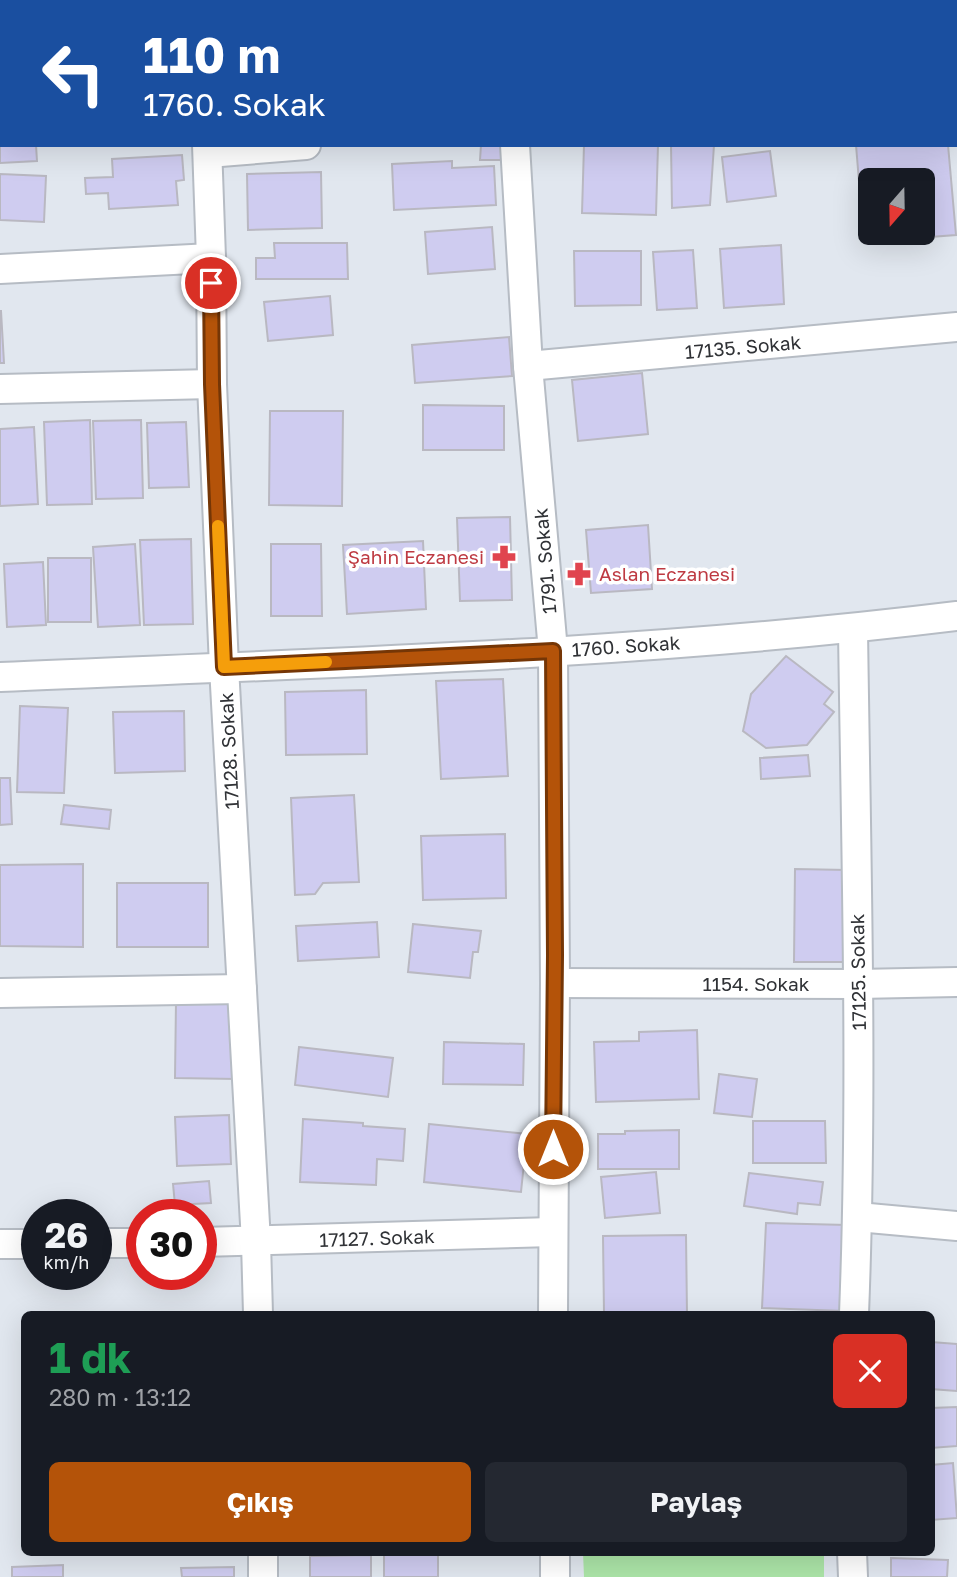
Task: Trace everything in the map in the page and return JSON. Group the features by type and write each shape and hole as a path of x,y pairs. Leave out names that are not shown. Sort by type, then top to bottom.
{"street":[{"path":"208,149 257,147"},
{"name":"1791. Sokak","path":"514,147 528,366 553,651 555,983 552,1311"},
{"name":"17128. Sokak","path":"208,149 212,384 224,667 258,1311"},
{"path":"0,269 211,258"},
{"name":"17135. Sokak","path":"528,366 957,327"},
{"path":"0,389 212,384"},
{"name":"1760. Sokak","path":"0,677 553,651 853,629 957,616"},
{"name":"17125. Sokak","path":"853,629 858,984 858,1217 854,1311"},
{"name":"1154. Sokak","path":"555,983 957,982"},
{"path":"0,993 242,989"},
{"path":"858,1217 957,1226"},
{"name":"17127. Sokak","path":"217,1242 552,1232"},
{"path":"0,1244 21,1244"},
{"path":"263,1556 263,1577"},
{"path":"555,1556 555,1577"},
{"path":"852,1556 853,1577"}],"green space":[{"path":"583,1556 824,1556 824,1577 584,1577"}],"building":[{"path":"0,147 36,147 37,161 0,163"},
{"path":"481,147 503,147 503,160 480,160"},
{"path":"584,147 658,147 656,215 582,213"},
{"path":"671,147 714,147 710,205 672,208"},
{"path":"856,147 948,147 956,235 935,237 935,168 858,169"},
{"path":"770,151 776,196 727,202 722,157"},
{"path":"182,155 184,180 176,181 178,205 109,209 108,193 86,194 85,178 113,177 112,159"},
{"path":"452,161 452,168 494,166 496,205 394,210 392,164"},
{"path":"321,172 322,228 248,230 247,174"},
{"path":"0,174 46,176 44,222 0,220"},
{"path":"492,227 495,269 428,274 425,232"},
{"path":"274,243 347,243 348,279 256,279 256,258 275,258"},
{"path":"781,245 784,304 724,308 720,249"},
{"path":"693,250 697,308 657,310 653,252"},
{"path":"574,251 641,251 641,305 575,306"},
{"path":"330,296 333,335 268,341 264,302"},
{"path":"1,311 4,363 0,363"},
{"path":"509,337 512,376 415,383 412,345"},
{"path":"642,373 648,434 578,441 572,380"},
{"path":"423,405 504,406 504,450 423,450"},
{"path":"270,411 343,411 342,506 269,505"},
{"path":"90,420 92,504 47,505 44,422"},
{"path":"141,420 143,498 96,499 93,421"},
{"path":"186,422 189,487 149,488 147,423"},
{"path":"34,427 38,504 0,506 0,429"},
{"path":"510,517 512,600 460,601 457,518"},
{"path":"648,525 652,589 591,593 586,530"},
{"path":"191,539 193,624 144,625 140,540"},
{"path":"423,541 426,609 347,614 343,545"},
{"path":"135,544 140,625 98,627 93,547"},
{"path":"271,544 321,544 322,616 271,616"},
{"path":"48,558 91,558 91,622 48,622"},
{"path":"43,562 46,625 7,627 4,564"},
{"path":"786,656 833,692 824,704 834,712 807,745 766,748 743,731 751,694"},
{"path":"503,679 508,776 441,779 436,681"},
{"path":"366,690 367,754 286,755 285,692"},
{"path":"20,706 68,708 64,793 17,792"},
{"path":"184,711 185,771 115,773 113,712"},
{"path":"808,755 810,776 761,779 760,758"},
{"path":"0,778 10,778 12,824 0,825"},
{"path":"354,795 359,882 323,883 315,894 295,895 291,798"},
{"path":"64,805 111,810 109,829 61,824"},
{"path":"505,834 506,898 423,900 421,836"},
{"path":"83,864 83,947 0,946 0,865"},
{"path":"795,869 847,870 846,962 794,962"},
{"path":"117,883 208,883 208,947 117,947"},
{"path":"377,922 379,957 298,961 296,926"},
{"path":"413,924 481,931 478,952 473,952 470,978 408,972"},
{"path":"176,1002 237,1004 236,1079 175,1078"},
{"path":"697,1030 699,1099 596,1102 594,1042 639,1041 639,1032"},
{"path":"444,1042 524,1044 523,1085 443,1084"},
{"path":"299,1047 393,1058 388,1097 295,1085"},
{"path":"719,1074 757,1079 752,1117 714,1113"},
{"path":"229,1115 231,1164 177,1166 175,1117"},
{"path":"303,1119 405,1129 403,1161 377,1159 376,1185 300,1182"},
{"path":"753,1121 825,1121 826,1163 753,1163"},
{"path":"429,1124 527,1134 521,1192 424,1182"},
{"path":"679,1130 679,1169 598,1169 598,1134"},
{"path":"656,1172 660,1213 605,1218 601,1177"},
{"path":"749,1173 823,1182 820,1205 798,1203 797,1214 744,1206"},
{"path":"209,1181 211,1199 174,1199 173,1184"},
{"path":"766,1223 847,1225 844,1311 762,1308"},
{"path":"686,1235 687,1311 604,1311 603,1236"},
{"path":"935,1342 957,1344 957,1391 935,1389"},
{"path":"957,1407 957,1446 935,1448 935,1408"},
{"path":"953,1463 957,1518 935,1520 935,1465"},
{"path":"310,1556 371,1556 371,1577 310,1577"},
{"path":"384,1556 438,1556 438,1577 384,1577"},
{"path":"891,1558 948,1560 947,1577 891,1577"},
{"path":"63,1565 63,1577 12,1577 12,1567"},
{"path":"234,1567 234,1577 182,1577 181,1568"}],"slow traffic":[{"path":"218,526 224,667 326,662"}],"place":[{"name":"Şahin Eczanesi","path":"504,557"},
{"name":"Aslan Eczanesi","path":"579,574"}],"route":[{"path":"211,283 212,384 224,667 553,651 553,1149"}]}
